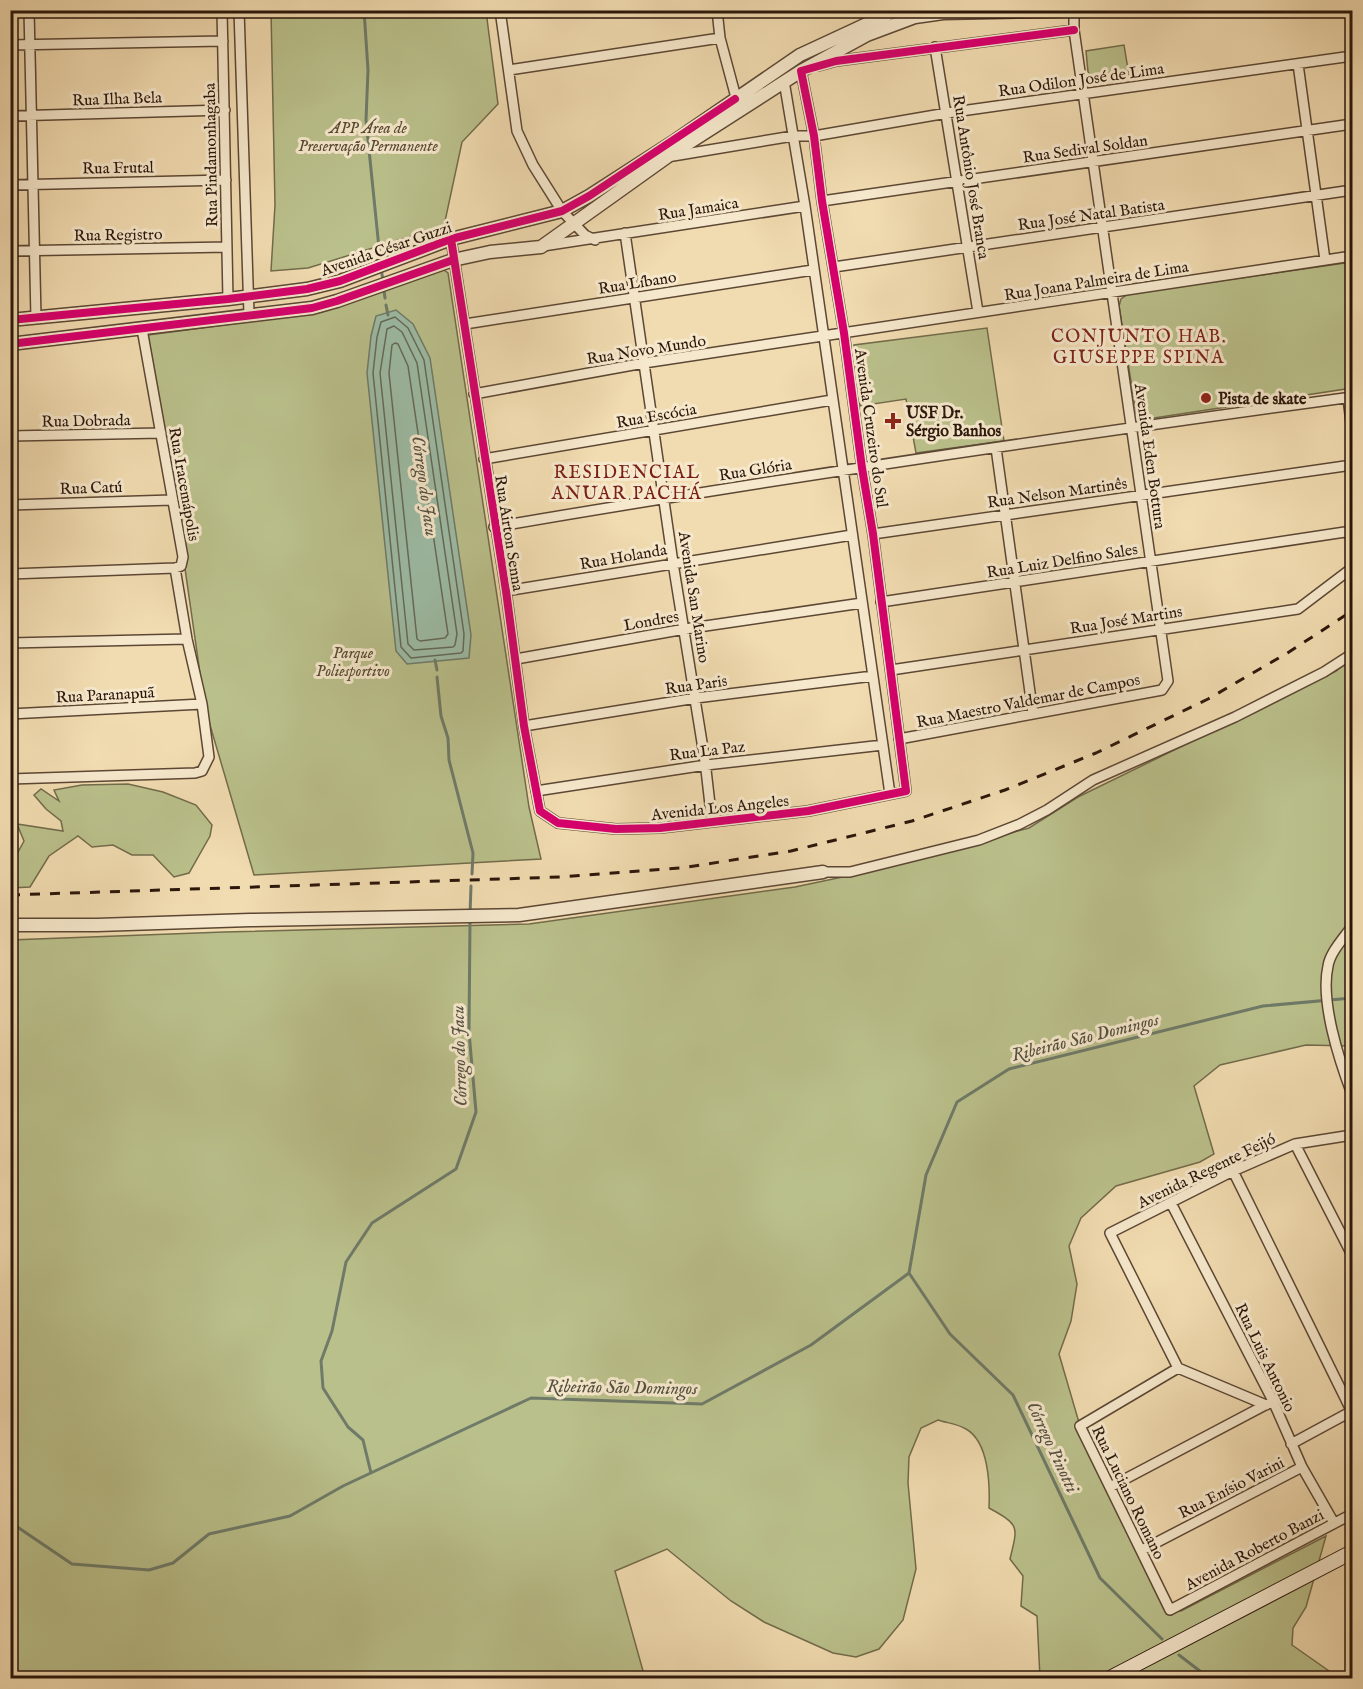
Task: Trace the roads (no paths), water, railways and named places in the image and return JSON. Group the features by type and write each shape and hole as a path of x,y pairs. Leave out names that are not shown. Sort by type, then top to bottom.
{"main road":[{"path":"1110,1678 1353,1552"}],"street":[{"path":"29,10 36,318"},
{"name":"Rua Pindamonhagaba","path":"222,10 228,299"},
{"path":"239,10 249,314"},
{"path":"500,10 517,131 533,165 562,211 585,235 595,240"},
{"path":"717,10 720,38 738,105 800,55 897,10"},
{"name":"Avenida César Guzzi","path":"10,320 228,299 307,289 340,281 451,239 562,211 738,105 867,35 914,14 1094,10"},
{"name":"Avenida Eden Bottura","path":"1074,11 1074,30 1168,681 1162,690"},
{"path":"801,71 836,61 1074,30"},
{"path":"509,70 720,38"},
{"path":"10,45 223,41"},
{"name":"Rua Antônio José Branca","path":"935,47 978,312"},
{"name":"Rua Odilon José de Lima","path":"667,157 794,136 814,136 947,113 1353,56"},
{"path":"1298,64 1325,260"},
{"name":"Avenida Cruzeiro do Sul","path":"801,71 814,136 822,201 844,333 906,791"},
{"path":"784,81 805,206 890,794"},
{"name":"Avenida César Guzzi","path":"10,344 320,306 453,260 490,252 541,247 738,105"},
{"name":"Rua Ilha Bela","path":"10,116 225,110"},
{"name":"Rua Sedival Soldan","path":"822,201 1353,124"},
{"name":"Rua Frutal","path":"10,185 226,180"},
{"name":"Rua José Natal Batista","path":"834,267 1353,190"},
{"name":"Rua Jamaica","path":"541,247 805,206"},
{"path":"547,216 555,219 561,225 557,236"},
{"name":"Avenida San Marino","path":"625,233 673,563 696,698 712,822"},
{"name":"Rua Airton Senna","path":"451,239 540,811"},
{"name":"Rua Registro","path":"10,252 227,247"},
{"name":"Rua Joana Palmeira de Lima","path":"844,333 1353,256"},
{"name":"Rua Líbano","path":"465,324 813,270"},
{"name":"Rua Iracemápolis","path":"10,779 195,774 202,771 209,757 202,704 187,639 175,568 181,566 183,557 142,329"},
{"name":"Rua Novo Mundo","path":"474,394 644,363 844,333"},
{"path":"1350,397 1353,431"},
{"name":"Rua Glória","path":"494,527 862,468 1350,397"},
{"name":"Rua Escócia","path":"484,459 832,400"},
{"name":"Rua Dobrada","path":"10,436 161,433"},
{"path":"996,448 1033,714"},
{"name":"Rua Nelson Martinês","path":"873,534 1353,465"},
{"name":"Rua Catú","path":"10,505 172,500"},
{"name":"Rua Luiz Delfino Sales","path":"881,602 1345,532 1353,536"},
{"name":"Rua Holanda","path":"506,591 852,535"},
{"name":"Rua José Martins","path":"891,669 1298,609 1353,567"},
{"path":"10,574 175,568"},
{"name":"Londres","path":"516,659 862,603"},
{"path":"10,644 187,639"},
{"path":"10,925 519,915 823,872 850,872 979,840 1020,824 1093,780 1235,717 1324,672 1353,654"},
{"name":"Rua Paris","path":"525,726 696,698 873,676"},
{"name":"Rua Maestro Valdemar de Campos","path":"899,739 1162,690"},
{"name":"Rua Paranapuã","path":"10,714 202,704"},
{"name":"Rua La Paz","path":"536,790 705,765 883,745"},
{"name":"Avenida Los Angeles","path":"540,811 558,823 616,829 660,828 808,811 906,791"},
{"path":"1353,926 1330,958 1327,973 1329,1005 1336,1043 1353,1094"},
{"name":"Avenida Regente Feijó","path":"1178,1368 1110,1233 1233,1171 1295,1144 1353,1136"},
{"path":"1295,1144 1353,1255"},
{"path":"1233,1171 1352,1412 1291,1444"},
{"name":"Rua Luis Antonio","path":"1171,1203 1302,1467 1334,1523"},
{"path":"1178,1368 1270,1403"},
{"name":"Rua Luciano Romano","path":"1170,1610 1080,1426 1178,1368"},
{"path":"1110,1487 1270,1403"},
{"name":"Rua Enísio Varini","path":"1142,1550 1302,1467"},
{"name":"Avenida Roberto Banzi","path":"1170,1610 1353,1514"}],"water":[{"path":"396,310 413,324 430,358 471,635 469,658 407,664 396,651 367,373 371,336 376,316"}],"waterway":[{"name":"Córrego do Jacu","path":"364,10 368,70 366,120 380,258"},
{"name":"Córrego do Jacu","path":"381,269 383,280"},
{"name":"Córrego do Jacu","path":"384,290 385,298"},
{"name":"Córrego do Jacu","path":"386,305 388,315"},
{"name":"Córrego do Jacu","path":"435,660 437,670"},
{"name":"Córrego do Jacu","path":"437,677 441,716 448,738 449,760 473,853 472,874"},
{"name":"Córrego do Jacu","path":"470,914 471,886"},
{"name":"Córrego do Jacu","path":"371,1473 363,1440 348,1427 323,1388 321,1361 332,1331 346,1262 372,1223 456,1169 476,1112 469,1032 470,920"},
{"name":"Ribeirão São Domingos","path":"10,1522 72,1564 149,1570 173,1563 209,1534 290,1516 343,1486 531,1398 702,1404 811,1345 909,1273 926,1175 957,1102 1009,1069 1263,1006 1352,998"},
{"name":"Córrego Pinotti","path":"909,1273 950,1334 1013,1395 1100,1578 1162,1639"},
{"name":"Córrego Pinotti","path":"1179,1655 1209,1678"}],"railway":[{"path":"10,895 560,877 681,868 791,851 912,821 1005,790 1096,753 1208,699 1289,652 1352,611"}],"place":[{"name":"Pista de skate","path":"1206,398"},
{"name":"USF Dr. Sérgio Banhos","path":"893,421"}],"district":[{"name":"CONJUNTO HAB. GIUSEPPE SPINA","path":"1139,346"},
{"name":"RESIDENCIAL ANUAR PACHÁ","path":"627,482"}],"park label":[{"name":"APP Área de Preservação Permanente","path":"368,136"},
{"name":"Parque Poliesportivo","path":"353,661"}]}
